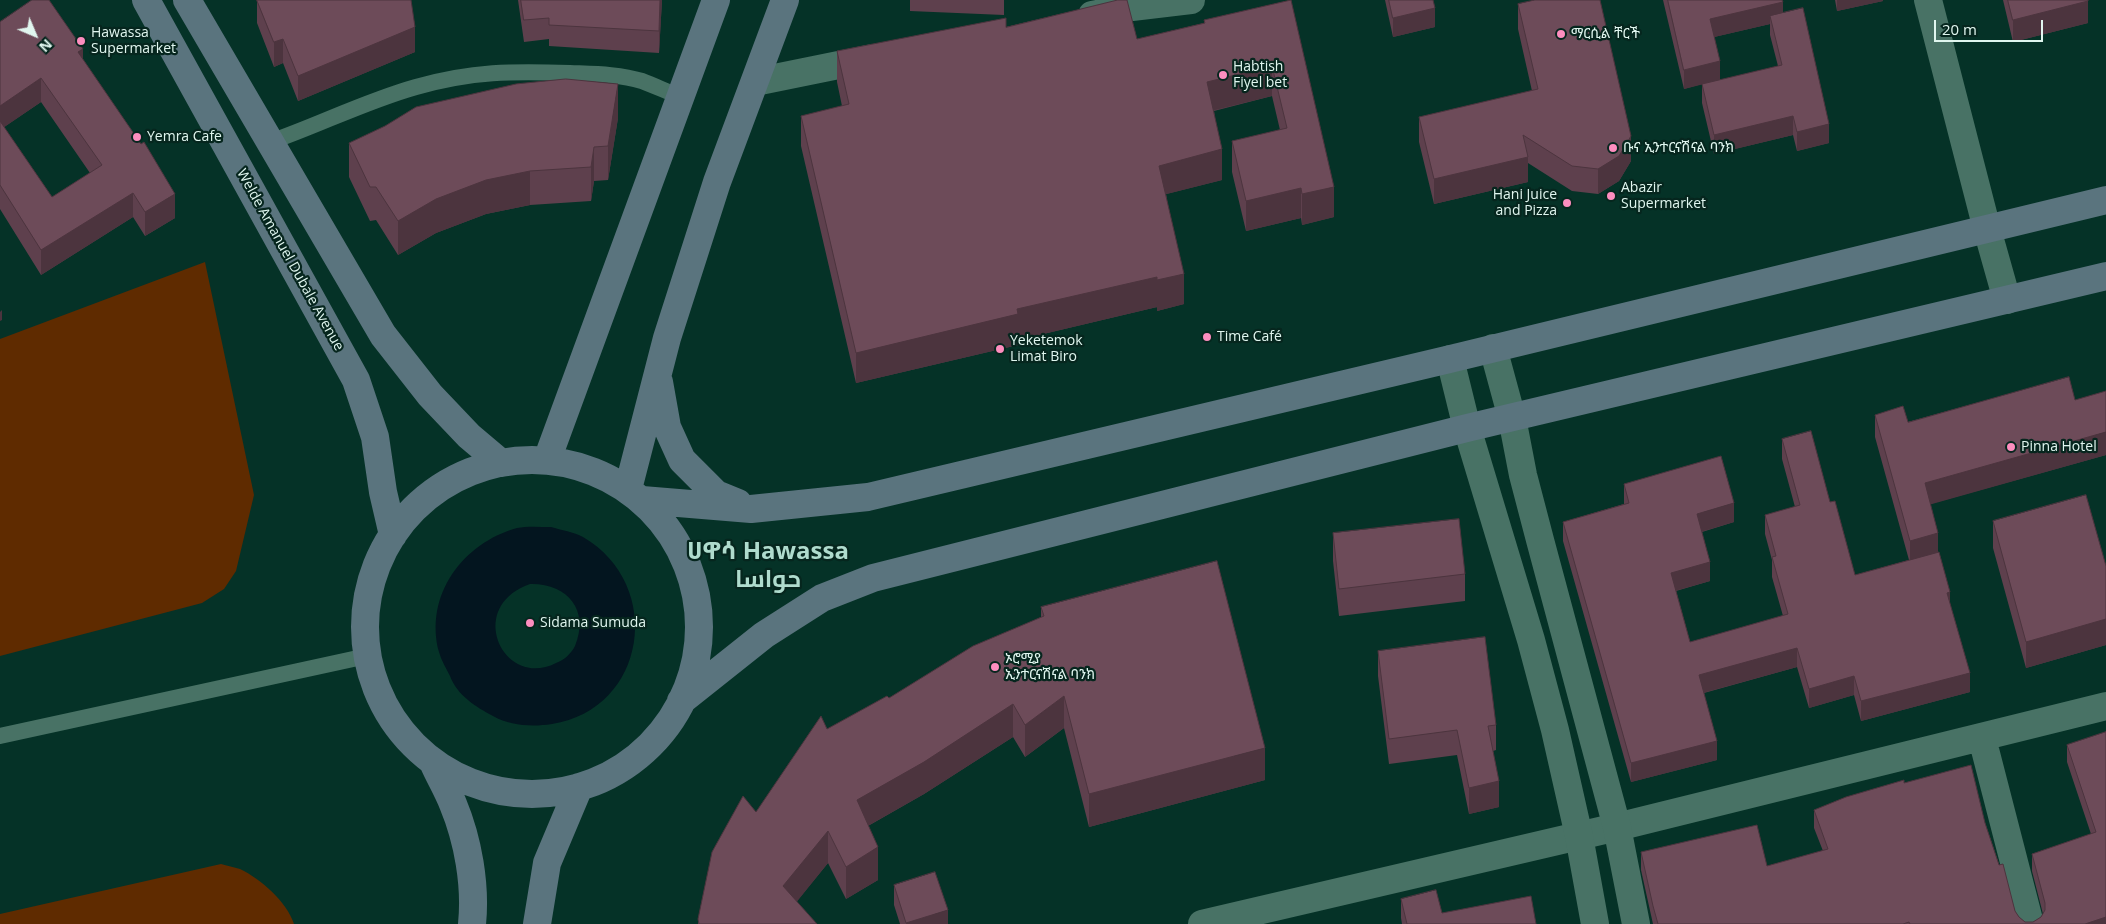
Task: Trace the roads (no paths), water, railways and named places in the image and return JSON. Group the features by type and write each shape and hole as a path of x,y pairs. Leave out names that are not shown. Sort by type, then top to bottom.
{"main road":[{"name":"Welde Amanuel Dubale Avenue","path":"146,0 356,380 375,437 383,492 393,535"},
{"path":"187,0 383,336 430,395 469,436 501,463"},
{"path":"547,460 716,0"},
{"path":"635,494 658,371 717,182 786,0"},
{"path":"635,494 751,509 868,497 1450,359 2106,200"},
{"path":"681,701 764,635 822,598 873,578 1467,428 2106,276"},
{"path":"658,371 661,402 667,427 682,460 716,494 751,509"},
{"path":"547,460 589,469 635,494 664,523 680,549 693,578 699,609 698,641 693,672 681,701 663,730 639,755 610,774 579,787 541,794 503,792 466,781 433,762 409,741 390,716 375,687 367,656 365,624 368,593 378,563 393,535 414,509 440,488 470,472 501,463 547,460"},
{"path":"433,762 454,804 467,852 474,900 472,924"},
{"path":"537,924 547,863 579,787"}],"street":[{"path":"1064,21 1132,7 1192,0"},
{"path":"1928,0 2007,300"},
{"path":"754,82 899,53"},
{"path":"1493,348 1512,418 1528,494 1617,827 1636,924"},
{"path":"1450,359 1467,428 1531,640 1555,730 1579,836 1595,924"},
{"path":"1202,924 1617,827 2106,706"},
{"path":"1982,738 2030,924"}],"lane":[{"path":"270,142 307,130 358,107 415,87 464,75 510,71 602,74 641,81 681,97"},
{"path":"0,736 367,656"}],"water":[{"path":"551,527 583,537 609,558 626,584 634,613 634,643 625,671 608,695 584,714 552,724 522,725 507,722 487,712 468,700 457,689 439,652 436,631 437,611 443,592 452,574 480,546 498,535 517,528","holes":["530,584 555,588 572,601 580,621 579,633 571,652 556,663 537,668 521,665 508,656 499,642 496,626 499,610 510,595"]}],"place":[{"name":"ማርሲል ቸርች","path":"1561,34"},
{"name":"Hawassa Supermarket","path":"81,41"},
{"name":"Habtish Fiyel bet","path":"1223,75"},
{"name":"Yemra Cafe","path":"137,137"},
{"name":"ቡና ኢንተርናሽናል ባንክ","path":"1613,148"},
{"name":"Abazir Supermarket","path":"1611,196"},
{"name":"Hani Juice and Pizza","path":"1567,203"},
{"name":"Time Café","path":"1207,337"},
{"name":"Yeketemok Limat Biro","path":"1000,349"},
{"name":"Pinna Hotel","path":"2011,447"},
{"name":"Sidama Sumuda","path":"530,623"},
{"name":"ኦሮሚያ ኢንተርናሽናል ባንክ","path":"995,667"}],"district":[{"name":"ሀዋሳ Hawassa حواسا","path":"768,566"}]}
